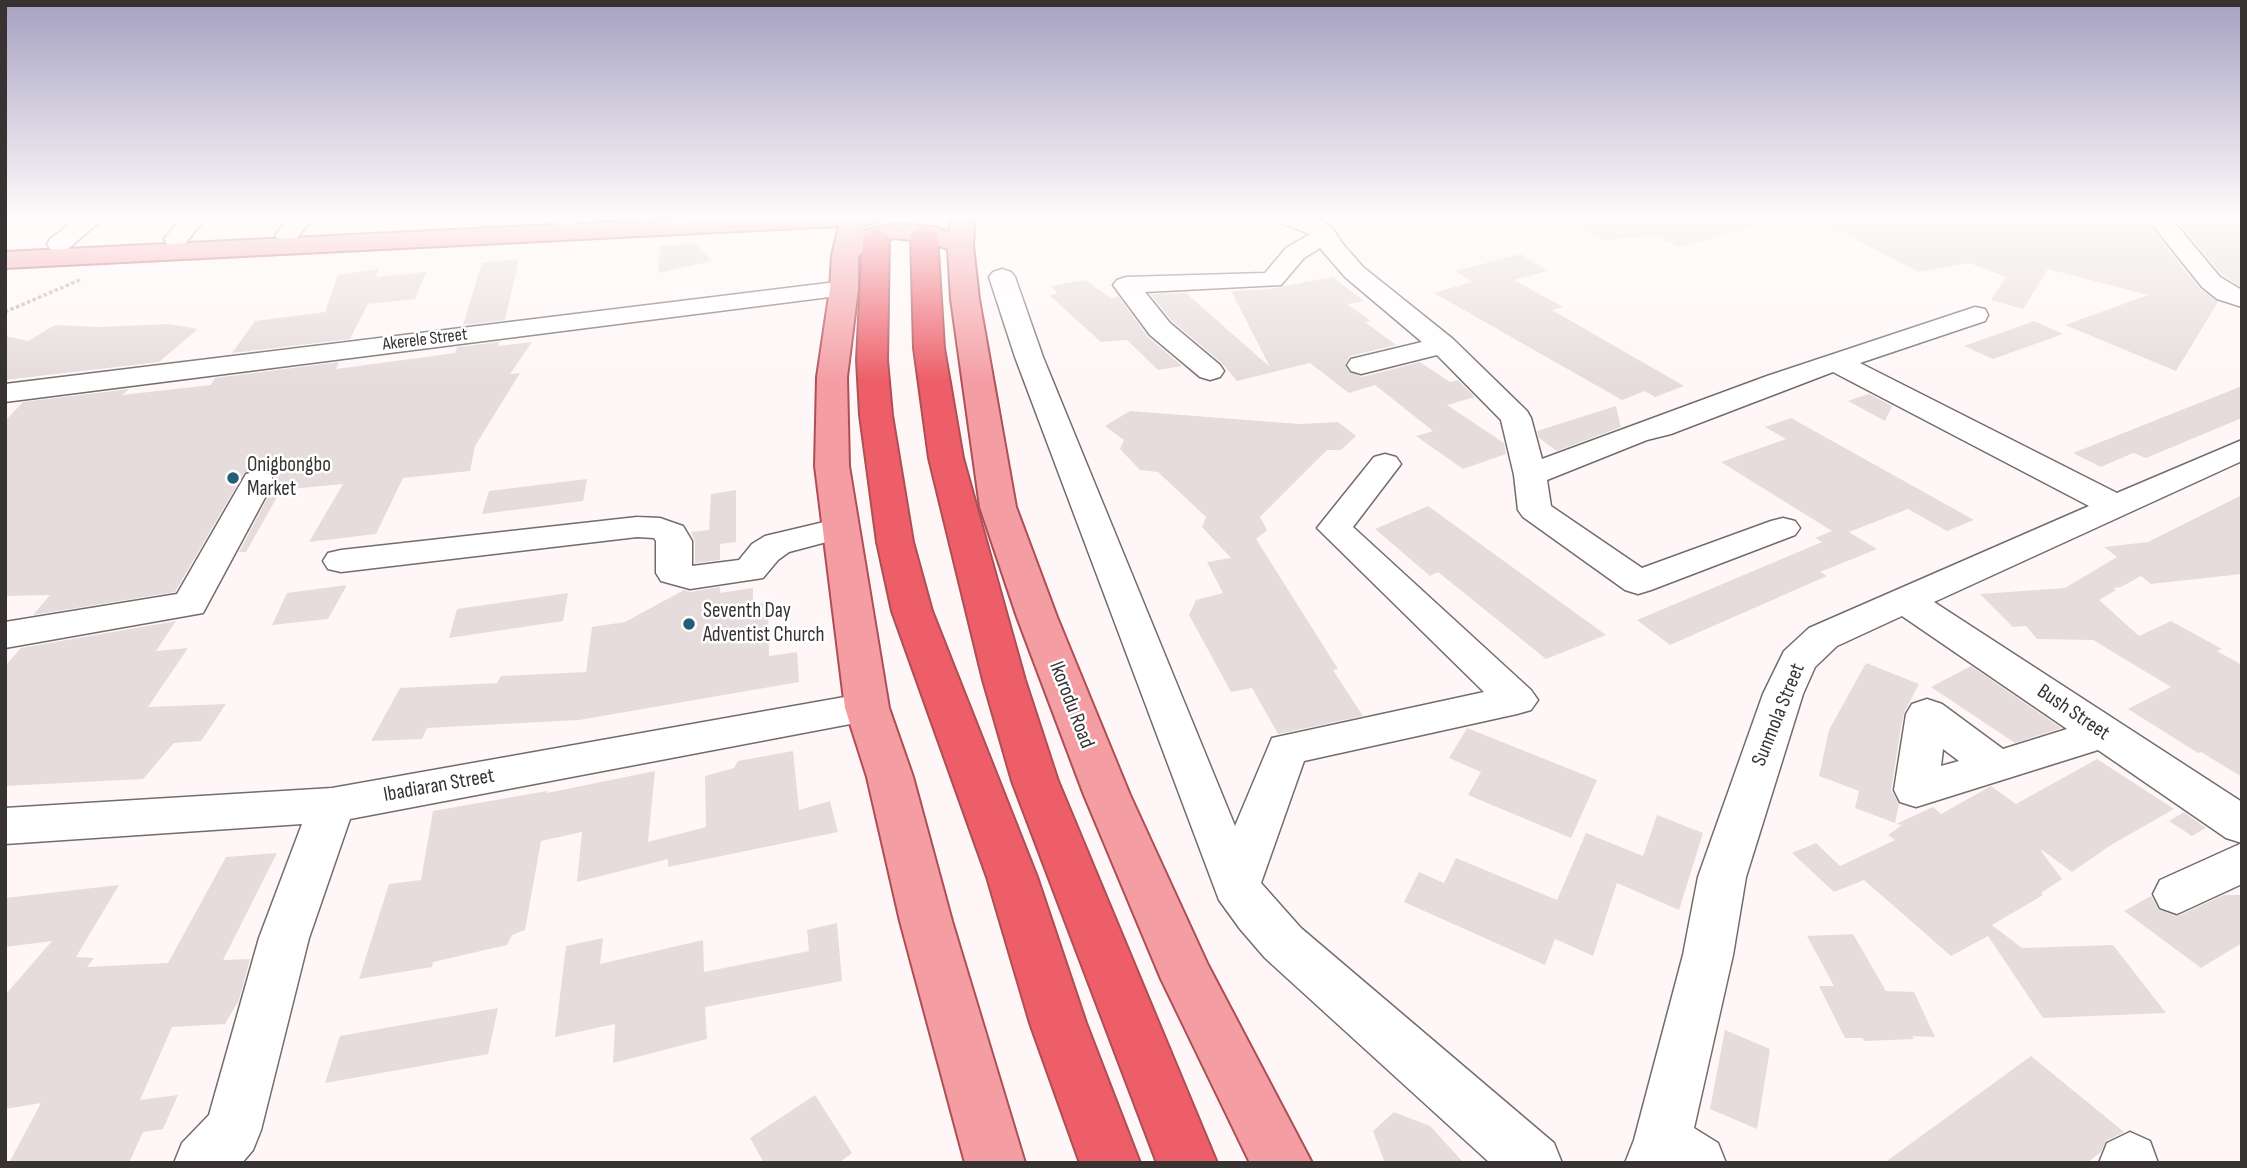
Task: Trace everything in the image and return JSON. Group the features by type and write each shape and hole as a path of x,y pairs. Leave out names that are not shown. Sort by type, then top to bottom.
{"highway":[{"path":"861,272 873,360 876,415 895,542 912,611 1012,877 1058,1023 1110,1163"},
{"path":"942,272 929,348 946,458 1004,680 1035,781 1187,1163"}],"main road":[{"path":"851,272 832,377 832,466 867,708 890,777 926,921 995,1163"},
{"name":"Ikorodu Road","path":"958,272 998,506 1042,629 1107,795 1188,979 1282,1163"}],"street":[{"name":"Akerele Street","path":"5,393 677,272"},
{"path":"1210,371 1160,329 1126,285 1272,279 1279,272"},
{"path":"1354,272 1443,345 1516,418 1531,475 1535,510 1638,582 1783,528"},
{"path":"2202,272 2226,293 2242,299"},
{"path":"1002,277 1028,357 1236,886 1257,915 1283,943 1533,1163"},
{"path":"1531,475 1636,433 1660,427 1835,362 1975,315"},
{"path":"1361,365 1443,345"},
{"path":"1835,362 2116,506"},
{"name":"Sunmola Street","path":"1672,1155 1722,877 1783,694 1798,660 1823,637 2240,452"},
{"path":"1236,886 1287,750 1517,700 1334,528 1385,464"},
{"path":"5,635 190,604 258,481"},
{"path":"341,561 637,527 660,528 671,533 674,541 674,573 690,578 750,570 765,552 777,544 841,528"},
{"name":"Bush Street","path":"1904,600 2242,825"},
{"name":"Ibadiaran Street","path":"5,826 332,805 867,708"},
{"path":"1997,767 2073,744 2102,732"},
{"path":"202,1163 233,1130 284,938 332,805"},
{"path":"2177,894 2242,862"}],"path":[{"path":"5,312 99,272"}],"building":[{"path":"377,272 376,277 426,272 415,299 368,304 350,339 232,353 255,321 325,312 338,275"},
{"path":"479,272 516,272 505,320 463,325"},
{"path":"1456,272 1545,272 1514,280 1563,307 1552,310 1684,386 1655,397 1645,391 1622,400 1434,293 1472,282"},
{"path":"1991,272 2046,272 2023,309 1991,300 2006,277"},
{"path":"2058,272 2186,272 2200,289 2218,302 2176,371 2065,325 2148,295"},
{"path":"2219,272 2242,272 2242,287"},
{"path":"1333,277 1364,301 1347,304 1371,321 1365,322 1396,345 1350,356 1345,364 1349,372 1362,377 1420,362 1450,382 1458,380 1475,397 1447,405 1504,443 1506,454 1463,469 1416,436 1433,431 1375,385 1349,393 1310,363 1237,381 1222,363 1172,321 1150,294 1186,293 1270,367 1231,291 1269,289"},
{"path":"1085,280 1111,298 1119,297 1148,337 1182,366 1158,370 1127,340 1101,342 1050,296 1057,293 1051,286"},
{"path":"2034,321 2063,334 1993,359 1964,346"},
{"path":"169,324 198,329 159,362 5,380 5,336 28,341 55,325 99,327"},
{"name":"Onigbongbo Market","path":"499,342 498,346 532,342 510,374 520,373 475,446 470,471 403,478 376,534 309,542 343,484 281,490 246,552 239,552 276,482 271,471 257,468 244,473 175,592 33,615 50,595 5,596 5,421 23,402 129,389 122,395 211,385 215,378 339,362 336,369 455,353 457,347"},
{"path":"2242,386 2242,418 2146,458 2133,453 2101,467 2073,453"},
{"path":"1869,394 1892,406 1885,421 1848,401"},
{"path":"1616,406 1621,427 1557,451 1539,438 1537,431"},
{"path":"1130,411 1299,424 1338,422 1356,436 1341,450 1327,450 1260,517 1267,530 1256,539 1338,669 1333,670 1363,716 1278,734 1252,688 1231,692 1189,615 1196,600 1223,593 1207,562 1231,558 1202,527 1206,517 1158,472 1140,470 1120,449 1124,440 1105,426"},
{"path":"1791,418 1974,520 1947,531 1908,509 1849,532 1877,549 1820,572 1827,576 1670,645 1637,620 1822,542 1815,538 1832,531 1721,462 1786,439 1765,427"},
{"path":"587,479 583,501 482,514 489,491"},
{"path":"736,490 736,542 720,544 720,560 695,563 695,541 691,532 709,530 711,494"},
{"path":"2242,495 2242,574 2151,584 2141,576 2121,587 2113,588 2116,590 2099,600 2139,636 2171,621 2222,649 2217,651 2242,665 2242,777 2128,709 2171,687 2093,640 2037,639 2026,626 2013,627 1980,594 2065,588 2117,557 2104,547 2148,542"},
{"path":"1428,506 1606,635 1546,659 1438,572 1430,576 1375,529"},
{"path":"347,585 328,619 272,625 287,593"},
{"path":"720,587 720,593 753,588 753,605 768,602 769,656 797,652 799,682 579,720 427,728 422,739 371,741 400,688 497,683 501,676 586,672 592,627 625,622 684,590 690,592"},
{"path":"568,593 563,621 449,638 457,609"},
{"path":"176,621 156,651 188,648 148,707 226,704 201,741 174,743 143,779 5,786 5,666 21,648"},
{"path":"1866,663 1919,684 1904,713 1901,727 1891,790 1899,804 1895,823 1855,808 1859,791 1819,776 1829,730"},
{"path":"1971,666 2061,728 2015,743 1931,687"},
{"path":"1467,728 1597,780 1571,838 1468,795 1481,772 1449,758"},
{"path":"793,751 799,810 830,801 838,832 668,867 668,859 577,882 582,832 541,841 525,930 512,935 507,945 433,962 432,967 359,979 389,884 421,880 433,811 547,793 655,771 648,842 706,827 705,776 734,768 738,761"},
{"path":"2097,759 2174,809 2111,845 2072,872 2042,850 2062,879 2041,893 2043,895 1992,925 2022,948 2113,945 2166,1013 2043,1018 1988,936 1951,956 1864,880 1834,892 1792,853 1816,843 1840,866 1895,840 1888,835 1902,825 1896,824 1933,807 1941,814 1991,786 2016,804"},
{"path":"2184,812 2206,828 2192,836 2169,821"},
{"path":"1657,815 1703,833 1679,910 1617,883 1593,956 1555,939 1545,965 1404,902 1419,872 1444,883 1456,858 1557,900 1586,833 1643,856"},
{"path":"277,853 223,960 250,959 239,1000 225,1024 172,1027 140,1100 178,1095 163,1129 143,1132 129,1163 9,1163 41,1103 5,1109 5,995 52,941 5,947 5,898 119,885 76,957 94,958 87,967 168,963 226,857"},
{"path":"2224,895 2242,895 2242,943 2201,968 2124,911 2151,896 2159,910 2178,916"},
{"path":"837,923 842,981 705,1007 707,1039 613,1063 615,1024 555,1037 566,946 603,938 600,964 703,940 704,972 809,951 807,930"},
{"path":"1853,934 1886,991 1914,992 1935,1037 1912,1036 1914,1039 1864,1041 1863,1038 1845,1038 1819,986 1834,986 1807,936"},
{"path":"498,1008 488,1054 325,1083 340,1036"},
{"path":"1725,1030 1770,1049 1757,1129 1710,1109"},
{"path":"2031,1056 2124,1132 2106,1141 2101,1152 2087,1163 1884,1163"},
{"path":"815,1095 852,1153 839,1163 764,1163 750,1138"},
{"path":"1394,1112 1430,1126 1464,1163 1385,1163 1373,1131"}],"place":[{"name":"Onigbongbo Market","path":"233,478"},
{"name":"Seventh Day Adventist Church","path":"689,624"}]}
